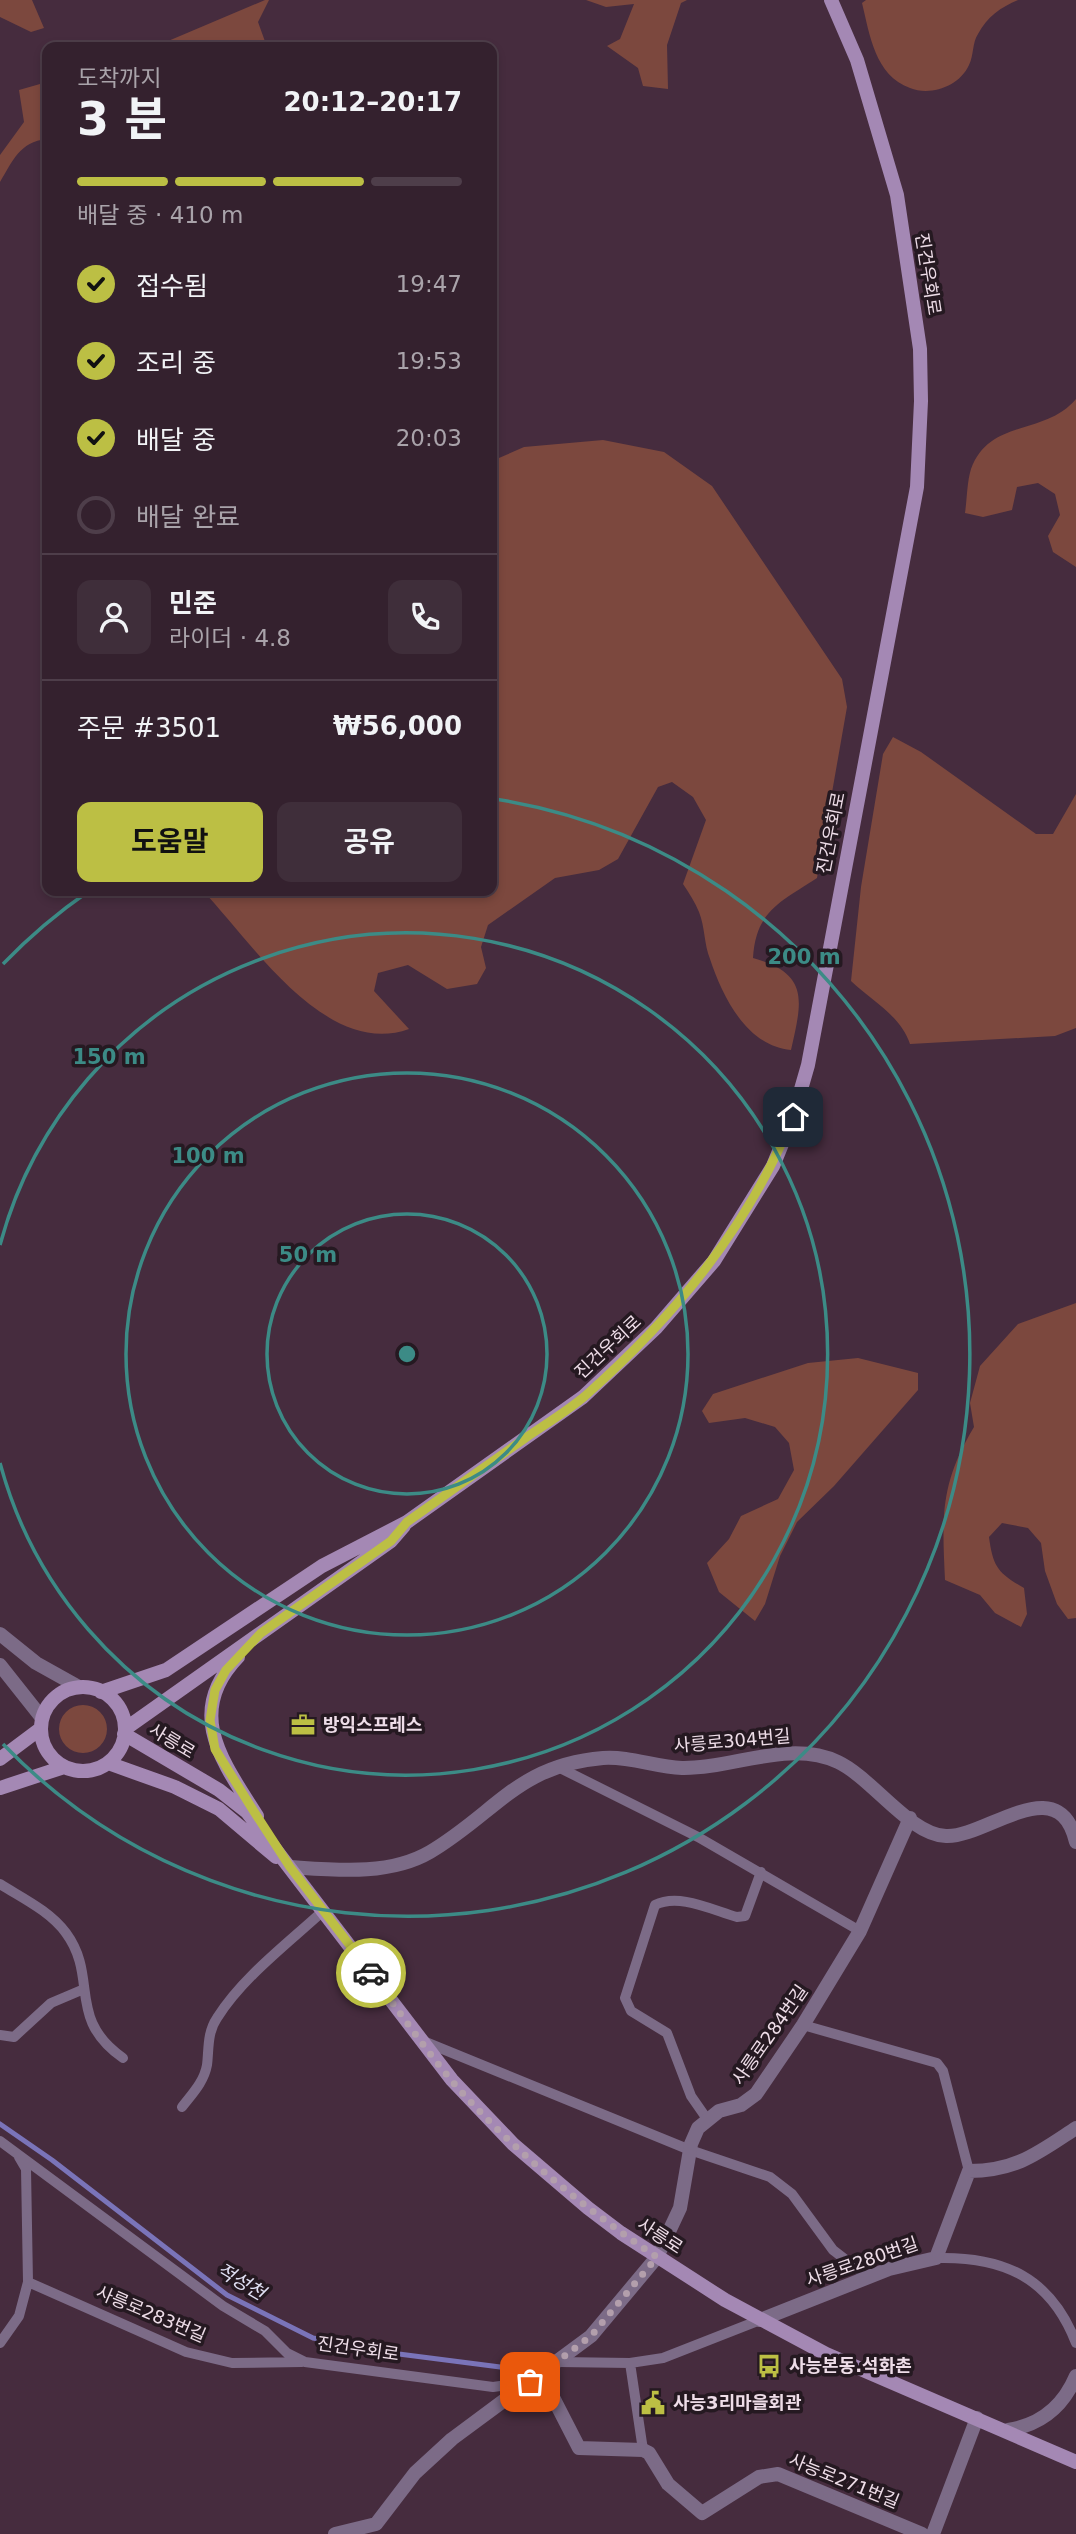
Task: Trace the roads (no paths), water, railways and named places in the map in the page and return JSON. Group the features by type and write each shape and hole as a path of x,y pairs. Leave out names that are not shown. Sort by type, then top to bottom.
{"main road":[{"name":"진건우회로","path":"101,1692 166,1670 321,1566 407,1522 583,1397 656,1328 714,1261 766,1178 793,1117 808,1065 917,487 921,401 920,349 897,195 857,60 831,0"},
{"name":"진건우회로","path":"124,1731 391,1541 407,1522"},
{"path":"261,1633 226,1670 215,1690 210,1720 215,1749 290,1867"},
{"path":"0,1759 41,1724 51,1700 64,1691 79,1687 101,1692 119,1707 124,1731 119,1752 108,1763 94,1770 79,1771 64,1767 51,1757 43,1744 41,1724"},
{"name":"사릉로","path":"124,1731 219,1790 247,1812 452,2080 513,2144 588,2208 657,2257 761,2320 826,2354 1008,2430 1076,2462"},
{"name":"사릉로","path":"108,1763 175,1787 219,1809 257,1844 290,1867"},
{"path":"0,1788 64,1767"}],"street":[{"path":"0,1634 36,1663 79,1687"},
{"path":"0,1665 41,1724"},
{"name":"사릉로304번길","path":"290,1867 352,1870 407,1862 429,1852 534,1775 555,1766 607,1758 681,1768 772,1756 815,1755 852,1769 926,1830 947,1836 962,1835 1030,1808 1043,1807 1067,1821 1076,1842"},
{"name":"사릉로284번길","path":"706,2119 748,2101 756,2094 803,2025 860,1931 910,1818"},
{"path":"335,2534 376,2524 403,2488 433,2455 476,2419 559,2362 591,2336 657,2257 680,2208 690,2150 698,2128 706,2119"},
{"path":"969,2171 1007,2169 1027,2160 1076,2128"},
{"name":"사릉로280번길","path":"761,2320 868,2277 915,2261 936,2258 969,2171"},
{"path":"1008,2430 1029,2427 1042,2420 1068,2392 1076,2376"},
{"path":"535,2378 579,2448 643,2450"},
{"path":"933,2534 977,2418"},
{"name":"사능로271번길","path":"643,2450 649,2453 668,2484 702,2513 759,2477 778,2474 922,2534"}],"lane":[{"path":"555,1766 698,1837 860,1931"},
{"path":"706,2119 691,2095 667,2033 631,2011 625,1998 655,1905 665,1900 677,1900 737,1917 745,1916 761,1872"},
{"path":"0,1884 48,1914 66,1933 78,1959 87,2014 96,2034 123,2058"},
{"path":"182,2106 202,2081 207,2066 210,2033 216,2019 233,1997 323,1911"},
{"path":"0,2035 14,2037 51,2003 83,1989"},
{"path":"803,2025 937,2063 943,2071 969,2171"},
{"path":"420,2040 690,2150 745,2166 783,2186 833,2250 868,2277"},
{"name":"진건우회로","path":"0,2141 223,2306 265,2331 287,2353 305,2362 494,2386 535,2378"},
{"path":"0,2343 19,2316 28,2282 26,2169 16,2152"},
{"path":"936,2258 977,2260 1036,2283 1058,2304 1076,2343"},
{"name":"사릉로283번길","path":"28,2282 186,2352 232,2363 305,2362"},
{"path":"559,2362 630,2362 663,2358 761,2320"},
{"path":"630,2362 643,2450"}],"waterway":[{"name":"적성천","path":"0,2124 52,2160 227,2295 313,2338 391,2353 508,2368"}],"place":[{"name":"방익스프레스","path":"303,1725"},
{"name":"사능본동.석화촌","path":"769,2366"},
{"name":"사능3리마을회관","path":"653,2403"}]}
